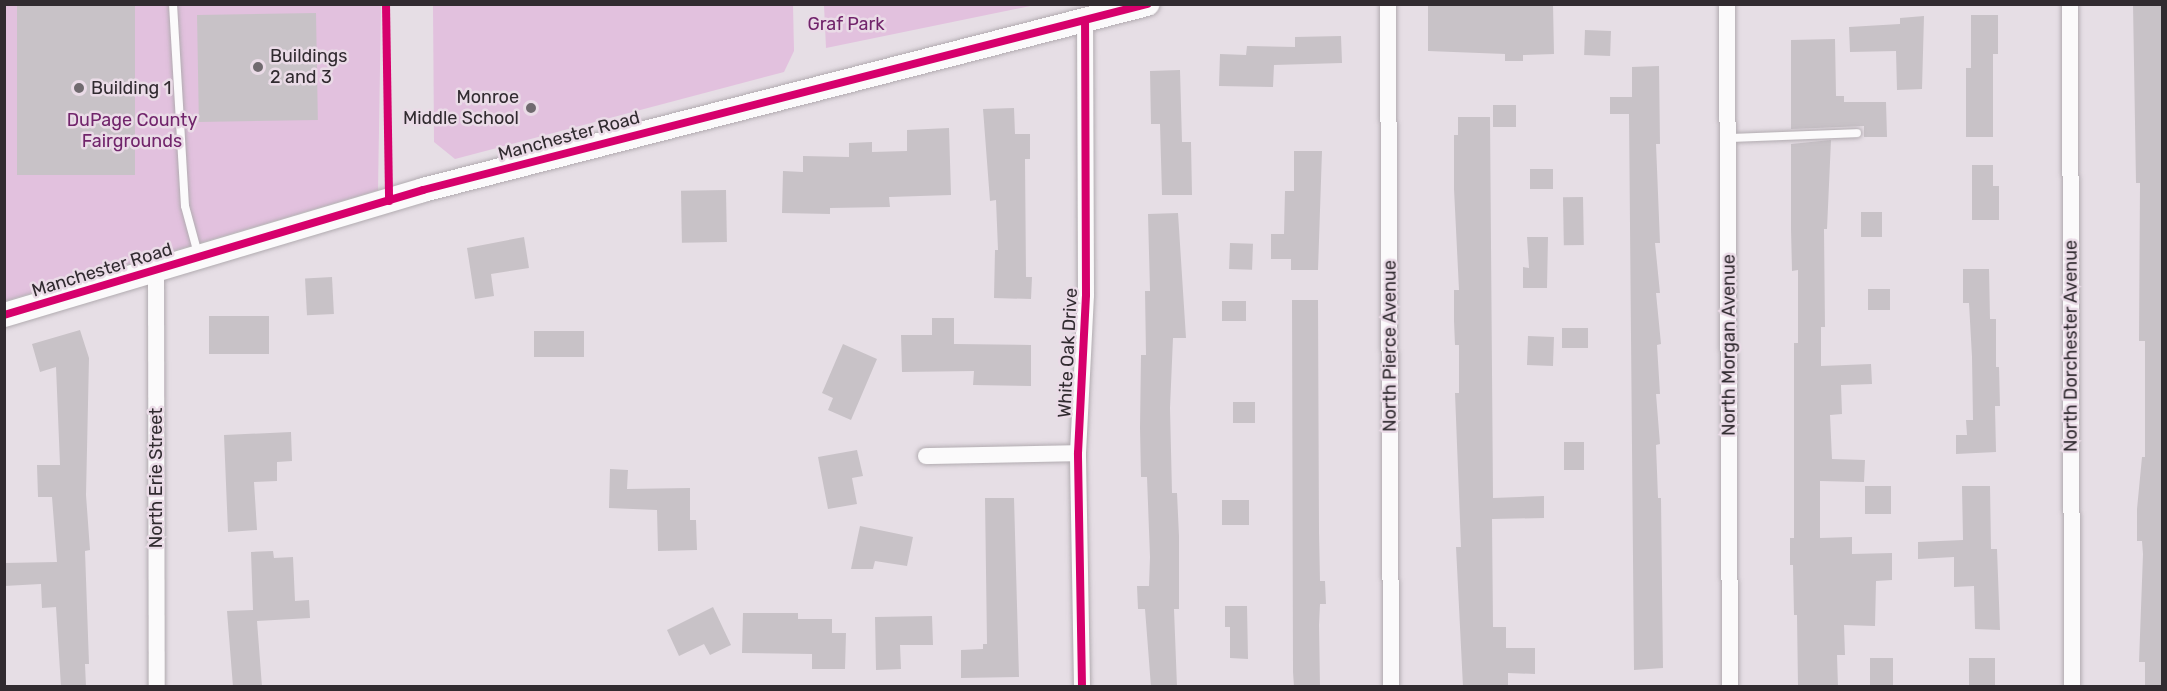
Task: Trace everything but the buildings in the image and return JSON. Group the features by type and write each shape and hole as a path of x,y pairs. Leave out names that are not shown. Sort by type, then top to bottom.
{"street":[{"name":"Manchester Road","path":"4,315 432,187 1147,4"},
{"name":"North Pierce Avenue","path":"1388,4 1391,687"},
{"name":"North Morgan Avenue","path":"1727,4 1731,687"},
{"name":"North Dorchester Avenue","path":"2070,4 2072,687"},
{"name":"White Oak Drive","path":"1082,687 1078,453 1086,295 1085,21"},
{"name":"North Erie Street","path":"156,270 157,687"},
{"path":"926,456 1078,453"}],"lane":[{"path":"173,4 185,206 199,258"},
{"path":"1728,138 1857,133"}],"green space":[{"name":"Graf Park","path":"824,4 1035,5 826,48"},
{"name":"DuPage County Fairgrounds","path":"5,5 381,5 378,190 5,301"},
{"name":"Monroe Middle School","path":"433,5 793,5 794,51 784,72 455,159 434,142"}],"cycle path":[{"path":"386,4 389,201"},
{"path":"4,315 423,190 1147,4"},
{"path":"1082,686 1078,453 1086,295 1085,21"}],"place":[{"name":"Buildings 2 and 3","path":"258,67"},
{"name":"Building 1","path":"79,88"},
{"name":"Monroe Middle School","path":"531,108"}]}
